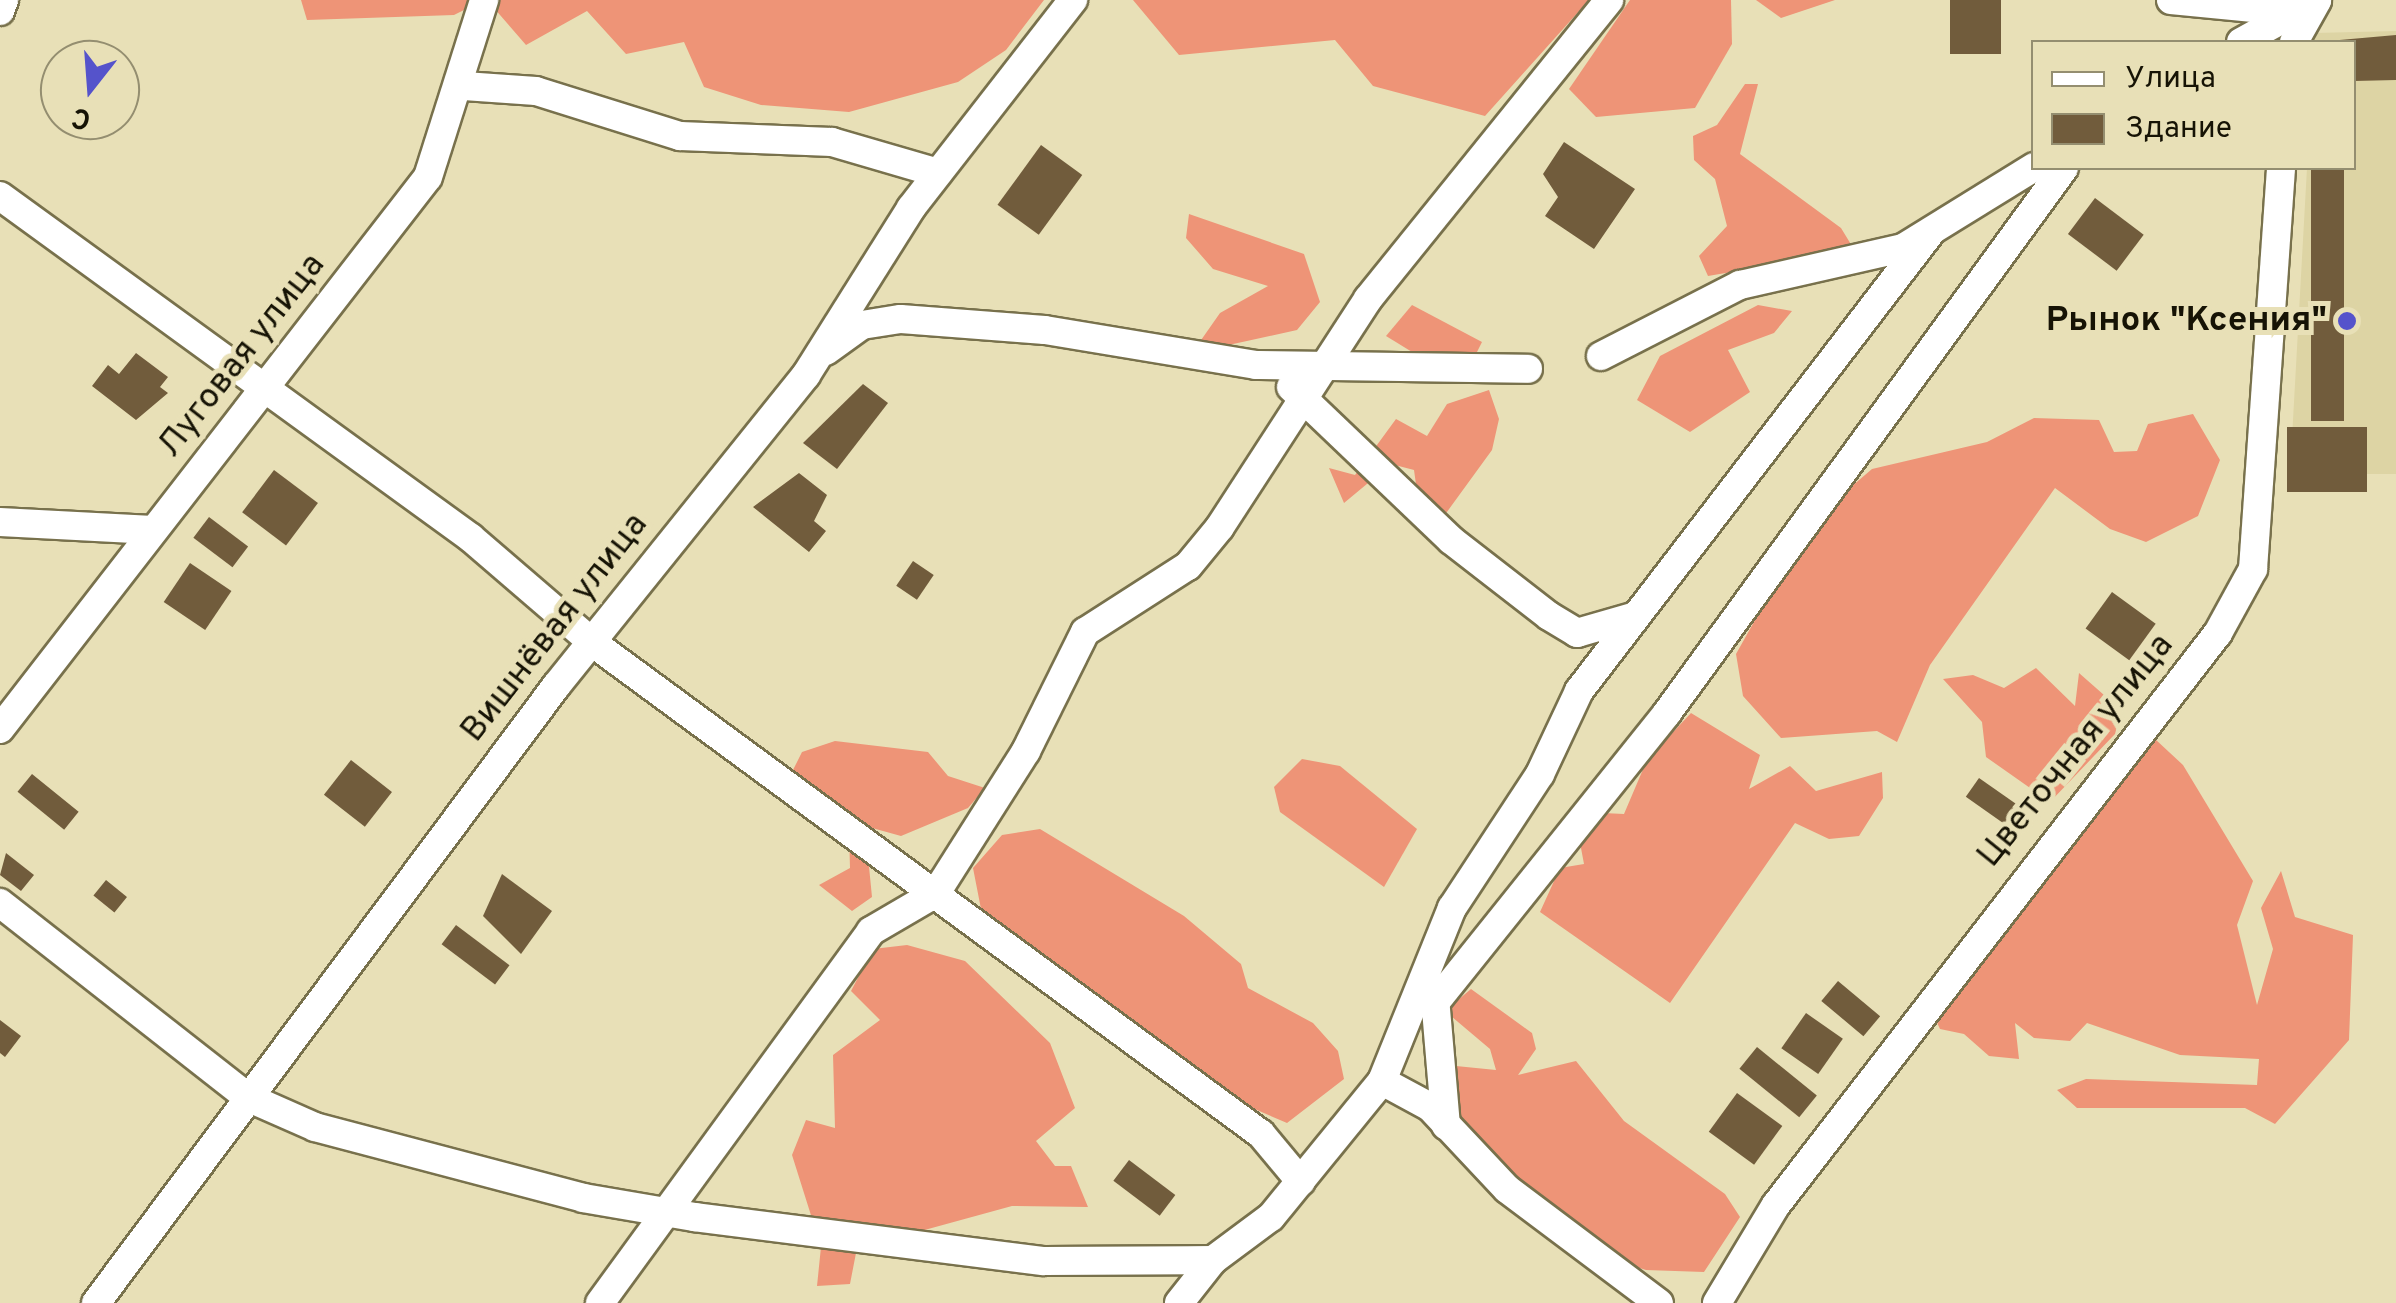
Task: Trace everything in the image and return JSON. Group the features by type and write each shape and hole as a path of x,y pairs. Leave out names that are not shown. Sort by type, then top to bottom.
{"street":[{"path":"0,12 4,0"},
{"name":"Луговая улица","path":"0,729 153,530 270,390 428,177 464,86 484,0"},
{"name":"Вишнёвая улица","path":"96,1303 247,1097 593,643 806,374 938,172 1073,0"},
{"path":"600,1303 671,1212 872,932 936,893 1026,751 1085,632 1188,566 1323,365 1609,0"},
{"path":"2171,0 2309,4"},
{"path":"2244,40 2309,4"},
{"path":"2295,40 2309,4"},
{"path":"464,86 536,91 680,136 832,142 938,172"},
{"path":"1601,356 1740,285 1865,259 1930,232 2031,169"},
{"path":"1434,1004 1667,713 2063,170"},
{"name":"Цветочная улица","path":"1717,1303 1776,1205 2195,664 2254,568 2281,170"},
{"path":"0,196 472,538 593,643 1261,1134 1301,1182"},
{"path":"1179,1303 1213,1260 1301,1182 1382,1081 1434,970 1468,878 1636,614 1930,232"},
{"path":"806,374 836,340 902,319 1045,330 1256,365 1528,369"},
{"path":"1256,365 1303,400 1451,540 1549,616 1577,633 1636,614"},
{"path":"0,522 153,530"},
{"path":"0,903 247,1097 315,1127 671,1212 1044,1261 1213,1260"},
{"path":"1434,970 1446,1124"},
{"path":"1382,1081 1446,1124 1506,1189 1659,1303"}],"shaded area":[{"path":"301,0 484,0 454,15 307,20"},
{"path":"487,0 1044,0 1006,50 958,82 849,112 761,105 704,87 684,42 626,54 587,11 526,45"},
{"path":"1133,0 1589,0 1485,116 1373,86 1335,40 1179,55"},
{"path":"1630,0 1731,0 1732,44 1695,108 1596,117 1569,89"},
{"path":"1756,0 1835,0 1781,18"},
{"name":"Рынок \"Ксения\"","path":"2396,31 2396,474 2290,474 2307,170 2356,170 2356,40 2314,40 2314,33"},
{"path":"1745,84 1758,84 1740,154 1841,228 1855,251 1708,276 1699,256 1727,226 1715,179 1694,160 1693,136 1717,125"},
{"path":"1189,214 1304,254 1320,302 1297,330 1192,353 1220,313 1268,286 1213,269 1186,238"},
{"path":"1412,305 1482,342 1476,354 1417,355 1386,336"},
{"path":"1758,305 1792,311 1774,333 1728,350 1750,392 1690,432 1637,400 1660,356"},
{"path":"1489,390 1499,419 1492,450 1436,527 1419,506 1414,470 1391,464 1344,503 1329,468 1355,475 1396,419 1427,436 1447,404"},
{"path":"2193,414 2220,460 2198,516 2146,542 2110,529 2055,488 1930,665 1897,742 1877,731 1781,738 1743,696 1736,654 1810,522 1872,469 1987,442 2034,418 2099,420 2114,452 2137,451 2148,424"},
{"path":"2036,668 2075,706 2079,673 2121,710 2115,734 2050,802 1986,757 1982,722 1943,679 1973,675 2004,688"},
{"path":"1691,713 1760,755 1749,789 1790,766 1816,791 1882,772 1883,798 1859,836 1829,839 1795,823 1670,1003 1540,912 1560,868 1584,864 1578,832 1603,813 1624,814 1647,760"},
{"path":"2155,739 2183,765 2253,881 2237,925 2257,1005 2273,949 2261,908 2281,871 2295,917 2353,935 2349,1040 2275,1124 2245,1108 2077,1108 2057,1090 2086,1079 2257,1085 2259,1059 2180,1055 2087,1023 2070,1041 2034,1038 2015,1023 2019,1059 1989,1056 1964,1034 1940,1029 1932,1012"},
{"path":"835,741 928,752 948,776 985,788 968,808 901,836 865,826 872,897 852,911 819,885 850,868 849,833 788,780 802,752"},
{"path":"1302,759 1340,766 1417,829 1384,887 1280,812 1274,787"},
{"path":"1040,829 1184,916 1241,964 1248,988 1313,1023 1338,1051 1344,1079 1287,1123 1236,1101 1050,967 981,909 973,868 1002,835"},
{"path":"907,945 965,961 1050,1043 1075,1108 1036,1141 1055,1166 1071,1166 1088,1207 1012,1206 899,1237 856,1253 850,1284 817,1286 821,1247 792,1155 806,1120 835,1128 833,1055 880,1020 851,991 873,949"},
{"path":"1471,989 1532,1033 1536,1049 1518,1075 1576,1061 1624,1121 1725,1194 1740,1217 1704,1272 1646,1270 1592,1253 1453,1121 1443,1083 1456,1066 1496,1070 1490,1049 1445,1011"}],"building":[{"path":"1950,0 2001,0 2001,54 1950,54"},
{"path":"2396,35 2396,80 2356,81 2356,40 2340,40"},
{"path":"1564,142 1635,189 1594,249 1545,216 1558,197 1543,174"},
{"path":"1041,145 1082,175 1039,235 998,205"},
{"path":"2311,170 2344,170 2344,421 2311,421"},
{"path":"2095,198 2144,235 2117,271 2068,234"},
{"path":"136,353 168,377 160,387 168,393 136,420 92,386 108,365 119,374"},
{"path":"863,384 888,403 837,469 803,443"},
{"path":"2287,427 2367,427 2367,492 2287,492"},
{"path":"274,470 318,503 286,545 242,512"},
{"path":"799,473 827,495 814,521 826,531 809,552 753,507"},
{"path":"209,517 248,546 232,567 193,538"},
{"path":"913,561 934,575 917,600 896,586"},
{"path":"190,563 231,591 205,630 164,602"},
{"path":"2112,592 2156,624 2129,660 2086,628"},
{"path":"351,760 392,792 365,827 324,795"},
{"path":"32,774 79,812 64,830 18,792"},
{"path":"1979,778 2024,810 2011,828 1966,797"},
{"path":"6,853 34,875 21,891 0,875"},
{"path":"502,874 552,911 521,954 483,916"},
{"path":"106,880 127,897 114,913 93,896"},
{"path":"456,925 510,965 495,984 442,944"},
{"path":"1838,981 1880,1016 1863,1036 1821,1001"},
{"path":"1806,1013 1843,1039 1818,1074 1781,1048"},
{"path":"0,1020 21,1036 5,1057 0,1053"},
{"path":"1757,1047 1817,1095 1799,1117 1739,1069"},
{"path":"1737,1093 1782,1126 1754,1165 1709,1132"},
{"path":"1129,1160 1175,1195 1160,1216 1113,1181"}],"place":[{"name":"Рынок \"Ксения\"","path":"2347,321"}]}
